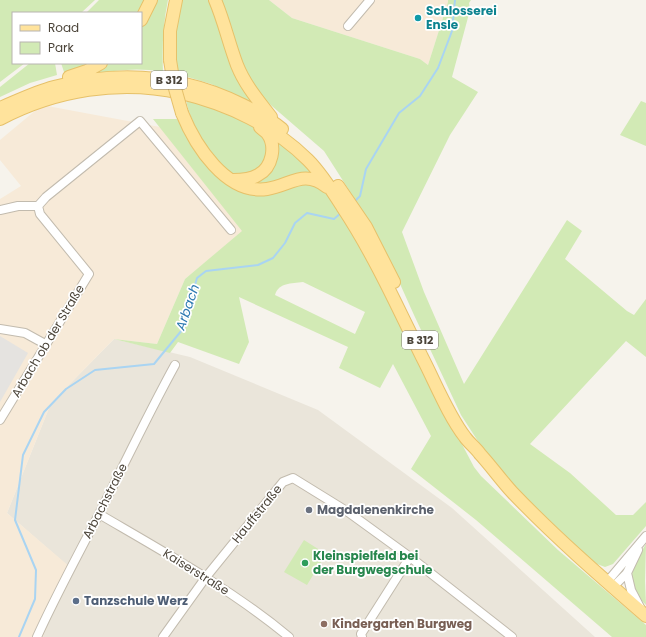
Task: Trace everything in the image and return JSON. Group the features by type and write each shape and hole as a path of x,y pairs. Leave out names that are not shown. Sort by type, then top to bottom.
{"main road":[{"path":"142,18 152,0"},
{"name":"B 312","path":"176,0 170,31 170,60 174,85 182,113 187,126 198,145 221,172 231,180 250,188 268,189 298,179 306,178 322,184 336,196"},
{"path":"215,0 237,65 244,80 277,124"},
{"name":"B 312","path":"0,119 31,105 52,93 65,78 87,71 99,64"},
{"name":"B 312","path":"0,108 105,78 149,77 189,84 219,94 277,124 311,153 330,174 363,231 453,417 465,437 479,451 511,491 548,529 645,615"},
{"name":"B 312","path":"52,93 128,87 168,90 211,101 232,110 266,127 290,143 310,162 363,231"},
{"name":"B 312","path":"231,180 242,180 257,176 263,172 269,164 272,152 271,143 267,134 253,121"}],"street":[{"path":"348,26 370,0"},
{"path":"0,210 18,206 38,206 46,197 140,121 231,230"},
{"name":"Arbach ob der Straße","path":"0,420 89,274 40,214 38,206"},
{"path":"0,329 25,333 45,344"},
{"name":"Arbachstraße","path":"37,637 175,365"},
{"name":"Hauffstraße","path":"163,637 206,577 283,482 293,478 348,512 410,557 512,637"},
{"name":"Kaiserstraße","path":"99,514 206,577 266,618 289,637"},
{"path":"610,584 644,538"},
{"path":"610,584 627,573 644,538"},
{"path":"362,637 361,634 410,557"},
{"path":"627,573 631,590 645,615"}],"shaded area":[{"path":"269,0 448,0 448,2 428,65 420,59 292,18"},
{"path":"42,105 160,127 243,231 185,279 157,344 114,339 51,403 7,513 70,567 43,637 0,637 0,199 21,186 0,160 0,140"},
{"path":"0,336 28,353 0,402"},
{"path":"114,339 190,357 318,410 452,508 595,637 43,637 69,567 7,513 51,403"}],"green space":[{"path":"0,0 95,0 82,12 12,12 12,64 24,64 0,82"},
{"path":"99,0 147,0 140,12 87,12"},
{"path":"155,0 168,0 163,36 163,72 154,70 127,70 91,75 107,64 142,64 142,24"},
{"path":"180,0 210,0 257,106 211,84 178,74 176,37"},
{"path":"218,0 269,0 292,18 420,59 428,65 448,0 471,0 469,3 470,10 452,77 478,92 450,135 402,232 424,292 464,384 567,220 582,231 565,259 627,311 634,315 646,299 646,357 626,341 530,444 570,473 616,515 633,515 646,502 646,526 613,564 605,567 597,564 587,556 522,494 485,452 461,415 396,275 363,212 324,151 258,94 243,70"},
{"path":"29,64 55,64 57,75 30,83 0,97 0,87"},
{"path":"61,64 87,64 65,75"},
{"path":"186,99 207,104 222,110 259,130 263,134 267,144 267,149 265,160 259,169 252,173 240,174 228,172 222,168 210,153 198,131 190,115"},
{"path":"641,101 646,103 646,146 620,135"},
{"path":"153,119 177,119 212,172 236,188 306,181 327,192 359,243 474,467 481,476 558,550 646,625 646,637 612,637 476,520 411,469 431,436 393,364 380,388 339,368 348,347 239,297 249,342 239,364 178,342 170,353 114,339 157,344 185,279 242,231","holes":["303,282 365,312 355,334 275,295 282,286"]},
{"path":"271,136 315,173 252,185 265,174"},
{"name":"Kleinspielfeld bei der Burgwegschule","path":"304,540 326,554 307,585 284,572"},
{"path":"646,544 646,605 634,590 632,578 634,566"}],"waterway":[{"name":"Arbach","path":"354,202 360,196 366,169 399,113 420,96 438,68 452,31 455,0"},
{"name":"Arbach","path":"19,637 35,599 36,570 15,520 23,455 44,412 66,389 95,370 154,364 182,330 197,278 206,271 258,265 273,258 285,243 295,223 307,213 334,219 342,212"}],"place":[{"name":"Schlosserei Ensle","path":"418,18"},
{"name":"Magdalenenkirche","path":"309,510"},
{"name":"Kleinspielfeld bei der Burgwegschule","path":"305,563"},
{"name":"Tanzschule Werz","path":"76,601"},
{"name":"Kindergarten Burgweg","path":"324,624"}]}
